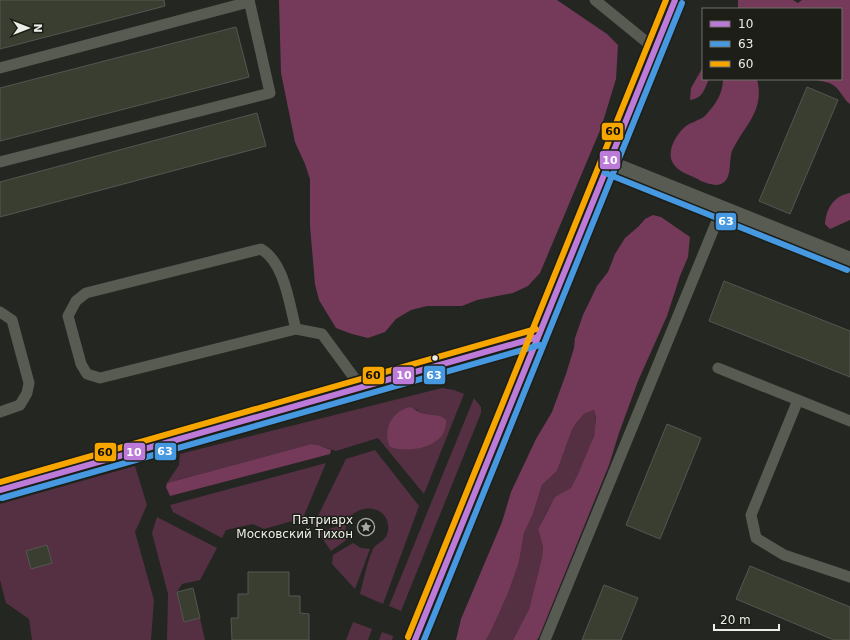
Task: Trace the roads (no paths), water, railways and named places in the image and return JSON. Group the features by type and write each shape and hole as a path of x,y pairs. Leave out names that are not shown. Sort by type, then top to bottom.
{"main road":[{"path":"415,640 675,0"},
{"path":"0,490 538,337"}],"street":[{"path":"608,166 850,262"}],"lane":[{"path":"595,0 655,49"},
{"path":"0,68 249,1 270,93 0,162"},
{"path":"545,640 721,211"},
{"path":"296,329 279,266 269,254 261,249 86,293 76,301 68,316 81,364 87,374 100,378 296,329 322,334 361,387"},
{"path":"0,312 12,320 29,383 20,405 0,412"},
{"path":"718,368 850,421"},
{"path":"798,400 751,515 756,538 784,555 850,577"}],"place":[{"name":"Патриарх Московский Тихон","path":"366,527"}]}
